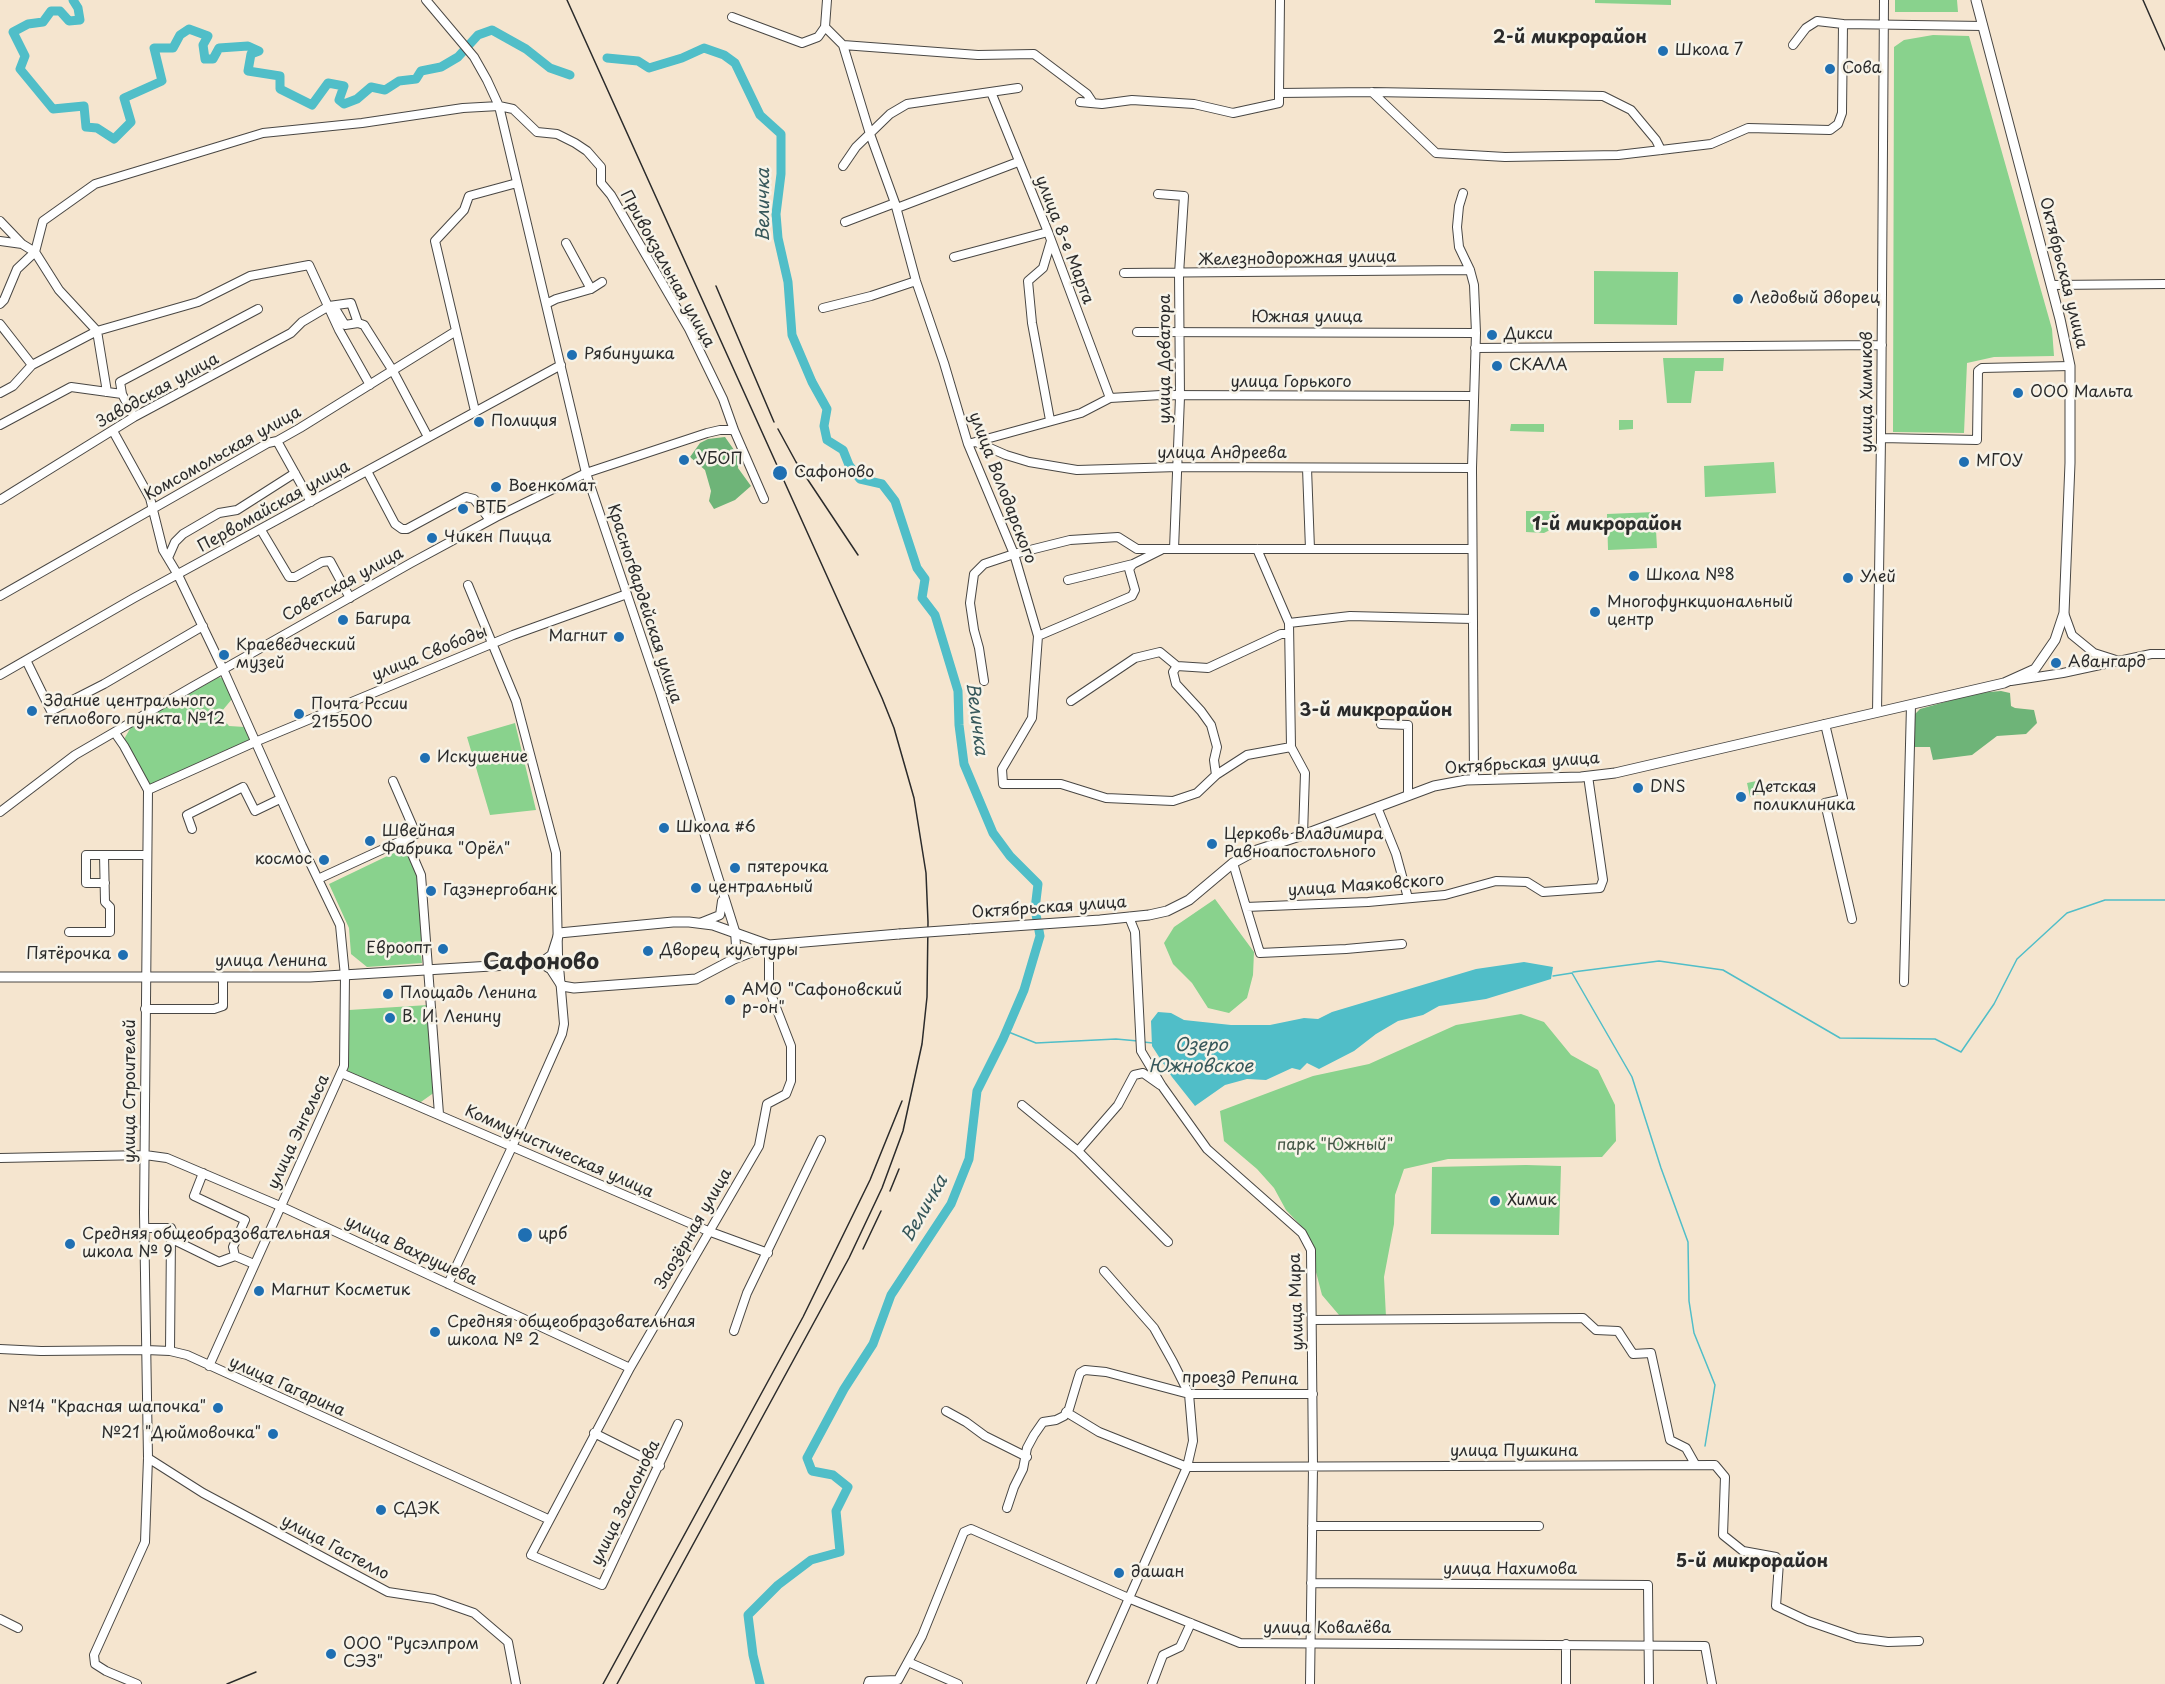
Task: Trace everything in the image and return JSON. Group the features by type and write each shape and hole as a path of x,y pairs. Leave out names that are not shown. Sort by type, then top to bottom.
{"main road":[{"name":"Октябрьская улица","path":"562,986 574,988 696,980 734,959 769,945 1129,917 1167,911 1189,900 1233,863 1257,850 1442,784 1474,780 1615,773 2010,681 2035,669 2055,640 2064,613 2070,463 2070,366 2061,319 1976,0"},
{"name":"Октябрьская улица","path":"559,933 673,922 700,923 735,931 769,945"},
{"path":"559,933 552,955 541,963 550,969 562,986"},
{"name":"улица Ленина","path":"0,976 345,976 541,963"}],"street":[{"name":"Красногвардейская улица","path":"426,0 459,42 474,57 488,80 499,106 586,473 660,692 735,931"},
{"path":"732,17 802,43 818,37 825,27 827,0"},
{"path":"1080,102 1132,100 1194,104 1233,113 1279,103 1280,0"},
{"name":"улица Химиков","path":"1877,712 1884,0"},
{"path":"1793,45 1806,28 1817,21 1843,24 1983,26"},
{"path":"1372,92 1436,153 1505,157 1618,155 1712,144 1748,128 1830,130 1838,124 1842,114 1843,24"},
{"name":"улица Володарского","path":"825,27 843,45 870,134 896,205 916,280 972,443 1014,554 1038,636 1032,718 1002,769 1003,784 1062,784 1106,798 1173,801 1197,793 1216,776"},
{"path":"843,45 978,55 1034,54 1088,94 1094,103"},
{"path":"843,166 890,114 907,104 1018,88"},
{"name":"улица 8-е Марта","path":"991,92 1048,232 1110,398"},
{"path":"1279,93 1372,92 1603,96 1631,110 1656,140 1661,150"},
{"path":"0,304 4,300 16,269 35,252 43,221 95,184 262,133 362,123 463,108 499,106"},
{"name":"Привокзальная улица","path":"499,106 513,109 537,132 557,134 575,142 587,151 601,167 601,183 611,195 689,330 723,399 764,499"},
{"path":"845,222 1018,162"},
{"path":"475,411 435,241 464,210 469,196 517,183"},
{"path":"1463,193 1457,227 1459,247 1474,285 1476,333 1472,468 1474,780"},
{"name":"улица Доватора","path":"1158,194 1184,196 1179,274 1180,397 1174,549"},
{"path":"0,221 22,244 35,252 59,290 97,332 107,392"},
{"path":"954,256 1048,232"},
{"path":"0,241 22,244"},
{"path":"1050,420 1032,323 1028,281 1043,268 1051,241"},
{"path":"566,243 591,289"},
{"path":"0,393 12,386 32,365 97,332 198,302 250,276 309,265 339,330 370,385"},
{"name":"Железнодорожная улица","path":"1124,273 1470,270"},
{"path":"823,308 871,296 916,280"},
{"path":"546,304 591,289 602,282"},
{"path":"2051,285 2165,284"},
{"path":"329,306 351,303 358,323"},
{"path":"329,306 336,310 345,325 358,323 364,325 393,371 428,437"},
{"name":"Заводская улица","path":"0,500 134,417 291,333 302,322 329,306"},
{"path":"134,417 122,394 120,382 258,309"},
{"path":"0,324 32,365"},
{"name":"Комсомольская улица","path":"0,596 267,443 277,441 456,332"},
{"name":"Южная улица","path":"1137,332 1476,333"},
{"path":"1475,348 1882,345"},
{"name":"Первомайская улица","path":"0,675 561,364"},
{"path":"1881,438 1977,440 1978,371 1982,368 2070,366"},
{"path":"0,425 71,387 122,394"},
{"name":"улица Горького","path":"1110,398 1473,396"},
{"path":"972,443 1081,413 1110,398"},
{"path":"586,473 706,433 734,430"},
{"name":"улица Энгельса","path":"113,431 150,498 162,550 178,575 224,669 280,799 340,925 345,976 344,1066 209,1366"},
{"path":"277,441 312,502"},
{"name":"улица Андреева","path":"972,443 1021,459 1077,470 1178,467 1472,468"},
{"path":"1307,468 1310,549"},
{"path":"367,471 395,524 402,530 466,497 474,499 489,520"},
{"path":"168,558 183,534 219,513 237,510 295,473"},
{"name":"Советская улица","path":"0,812 75,755 489,520 586,473"},
{"path":"261,530 289,577 295,577 322,562 330,561 350,598"},
{"path":"984,681 970,603 974,574 984,564 1014,554 1070,540 1118,537 1137,549 1472,549"},
{"path":"1068,580 1133,564 1162,549"},
{"path":"1257,549 1289,623 1291,747 1305,773 1303,835"},
{"path":"1038,636 1132,596 1135,590 1129,569 1133,564"},
{"path":"448,1284 512,1147 562,1034 564,1024 558,955 556,853 516,701 468,585"},
{"name":"улица Свободы","path":"148,790 255,742 493,643 627,594"},
{"path":"2064,613 2072,635 2094,653 2117,661"},
{"path":"1289,623 1350,616 1473,619"},
{"path":"26,660 51,711 104,684 203,626"},
{"path":"1071,701 1135,658 1160,652 1177,666 1208,668 1281,634 1289,634"},
{"name":"Октябрьская улица","path":"2010,681 2063,673 2151,654 2165,654"},
{"path":"1177,666 1173,672 1176,684 1211,725 1217,747 1214,760 1216,776 1247,755 1291,747"},
{"path":"1904,982 1911,705"},
{"path":"1381,724 1408,725 1408,795"},
{"path":"1825,724 1843,799 1825,803 1852,919"},
{"name":"улица Строителей","path":"115,733 148,790 145,976 148,1458 145,1542 94,1655 95,1664 137,1684"},
{"name":"улица Маяковского","path":"1246,907 1445,895 1496,881 1527,882 1543,892 1600,888 1603,880 1588,776"},
{"path":"318,879 416,834 393,781"},
{"path":"192,829 187,815 243,787 255,811 280,799"},
{"path":"1377,807 1396,854 1408,898"},
{"path":"406,840 422,875 427,971 439,1114"},
{"path":"105,884 86,883 86,855 147,855"},
{"path":"69,932 110,932 110,907 105,902 104,855"},
{"path":"1233,863 1260,953 1402,944"},
{"path":"700,923 720,915 722,891"},
{"name":"улица Мира","path":"1129,917 1135,932 1141,1051 1162,1086 1207,1149 1302,1233 1311,1250 1314,1394 1310,1684"},
{"path":"734,959 735,931"},
{"name":"Заозёрная улица","path":"548,1519 630,1368 759,1146 767,1104 786,1094 791,1082 791,1046 772,997 769,979 769,945"},
{"path":"145,1009 214,1009 223,1006 223,977"},
{"name":"Коммунистическая улица","path":"341,1073 708,1231 768,1253"},
{"path":"1078,1151 1118,1105 1134,1075 1143,1073 1162,1086"},
{"path":"1022,1105 1078,1151 1168,1242"},
{"path":"734,1331 747,1293 821,1140"},
{"name":"улица Вахрушева","path":"0,1158 145,1155 167,1158 280,1206 630,1368"},
{"path":"203,1173 194,1196 245,1220 233,1247 235,1256"},
{"path":"145,1228 171,1228"},
{"path":"171,1228 176,1241 219,1262 235,1256 254,1264"},
{"path":"170,1351 171,1228"},
{"path":"1091,1684 1187,1467 1192,1441 1189,1394 1154,1328 1104,1271"},
{"path":"1312,1320 1583,1318 1596,1330 1618,1331 1633,1354 1651,1353 1670,1440 1686,1448 1695,1464"},
{"name":"улица Гагарина","path":"0,1349 146,1350 170,1351 187,1355 548,1519"},
{"name":"проезд Репина","path":"1066,1412 1080,1373 1085,1370 1106,1372 1189,1394 1314,1394"},
{"path":"946,1411 985,1436 1027,1457"},
{"path":"1007,1508 1027,1457 1027,1448 1043,1422 1056,1420 1066,1412 1099,1432 1187,1467"},
{"name":"улица Заслонова","path":"548,1519 531,1555 602,1585 678,1424"},
{"path":"594,1433 660,1466"},
{"name":"улица Гастелло","path":"148,1458 203,1493 388,1592 434,1599 474,1612 508,1642 516,1684"},
{"name":"улица Пушкина","path":"1187,1467 1715,1465 1725,1477 1723,1535 1743,1551 1776,1557 1779,1562 1776,1606 1808,1621 1857,1638 1919,1641"},
{"path":"1312,1526 1539,1526"},
{"name":"улица Ковалёва","path":"908,1662 922,1636 964,1532 971,1529 1239,1643 1705,1646 1712,1684"},
{"name":"улица Нахимова","path":"1311,1583 1648,1585 1650,1646"},
{"path":"0,1619 18,1628"},
{"path":"1152,1684 1164,1655 1180,1647 1191,1623"},
{"path":"1566,1644 1566,1684"},
{"path":"1649,1684 1650,1646"},
{"path":"868,1684 869,1681 898,1680 908,1662 958,1684"}],"green space":[{"path":"1595,0 1671,0 1671,5 1595,3"},
{"path":"1895,0 1957,0 1958,12 1895,12"},
{"path":"1933,35 1969,36 2052,329 2054,356 1994,357 1967,363 1964,433 1893,432 1894,47 1904,40"},
{"path":"1594,271 1678,272 1677,325 1594,324"},
{"path":"1663,358 1724,358 1723,371 1695,371 1691,403 1667,403"},
{"path":"1619,420 1633,420 1633,429 1619,430"},
{"path":"1511,424 1544,424 1544,432 1510,431"},
{"path":"725,437 739,457 738,468 751,486 735,500 714,509 709,501 711,491 705,470 690,457 700,443 708,439"},
{"path":"1774,462 1776,493 1705,497 1704,466"},
{"path":"1526,511 1555,511 1554,528 1544,533 1526,532"},
{"path":"1655,512 1657,548 1608,550 1607,514"},
{"path":"219,677 224,679 232,699 222,711 225,721 229,726 245,727 251,741 149,787 123,741 131,727"},
{"path":"2001,691 2010,693 2011,706 2034,710 2037,723 2026,734 1997,736 1972,755 1933,760 1930,747 1914,747 1913,716 1920,709 1977,693"},
{"path":"515,723 536,810 490,815 467,737"},
{"path":"1761,780 1764,793 1750,797 1747,783"},
{"path":"404,848 408,850 418,874 424,954 421,955 422,963 367,967 351,954 349,928 329,884"},
{"path":"1215,899 1254,952 1253,975 1247,998 1229,1013 1208,1008 1192,983 1173,964 1164,943 1174,927"},
{"path":"428,1005 435,1092 418,1104 348,1072 349,1010"},
{"name":"парк \"Южный\"","path":"1521,1014 1544,1022 1571,1055 1598,1070 1615,1105 1616,1141 1602,1157 1448,1159 1404,1169 1395,1195 1394,1224 1384,1277 1386,1317 1339,1315 1322,1295 1305,1230 1286,1210 1274,1188 1257,1169 1224,1141 1220,1111 1313,1076 1369,1064 1456,1025"},
{"path":"1561,1166 1559,1235 1431,1234 1432,1167"}],"water":[{"name":"Озеро Южновское","path":"1524,962 1553,967 1551,979 1486,999 1439,1006 1423,1015 1398,1021 1354,1051 1319,1069 1307,1063 1300,1070 1292,1068 1266,1080 1247,1079 1225,1085 1195,1106 1172,1077 1152,1046 1151,1021 1158,1012 1171,1013 1184,1020 1231,1025 1270,1025 1304,1018 1318,1019 1332,1012 1476,969"}],"waterway":[{"name":"Величка","path":"73,0 78,8 80,20 69,21 60,11 51,11 43,22 28,24 13,32 25,56 20,69 53,109 84,106 86,127 97,128 114,139 131,122 124,98 162,81 154,48 173,48 180,35 189,29 208,36 203,45 205,59 213,59 219,48 248,46 259,51 251,54 248,71 280,76 280,89 312,105 328,83 344,86 339,100 344,104 357,99 371,87 385,90 399,81 416,79 421,71 441,67 458,57 478,35 492,30 526,49 550,68 570,75"},
{"name":"Величка","path":"607,58 638,61 649,68 682,58 704,48 724,55 735,63 760,115 781,134 781,174 776,214 778,238 788,282 792,335 812,382 827,409 824,426 827,440 843,450 849,465 860,479 882,484 895,501 917,568 925,579 922,598 935,615 958,691 964,764 993,833 1010,856 1038,884 1035,909 1040,936 1024,990 977,1091 969,1159 951,1204 891,1295 873,1344 844,1389 807,1458 812,1471 833,1475 848,1487 836,1511 840,1552 811,1560 778,1585 748,1615 753,1655 760,1684"},
{"path":"1573,972 1659,961 1723,970 1840,1038 1935,1039 1961,1052 1994,1004 2017,959 2067,913 2105,900 2165,900"},
{"path":"1553,976 1572,973 1632,1077 1688,1242 1689,1301 1694,1333 1715,1385 1705,1446"},
{"path":"1006,1031 1036,1043 1116,1039 1138,1041"},
{"path":"1143,1042 1153,1043"}],"railway":[{"path":"567,0 894,728 914,798 926,873 928,922 927,997 922,1044 903,1131 882,1188 849,1258 617,1684"},
{"path":"2143,0 2165,50"},
{"path":"716,286 774,422"},
{"path":"778,429 796,462 858,555"},
{"path":"603,1684 803,1317 870,1180 902,1101"},
{"path":"890,1191 899,1169"},
{"path":"863,1249 881,1211"},
{"path":"227,1684 256,1672"}],"place":[{"name":"Школа 7","path":"1663,51"},
{"name":"Сова","path":"1830,69"},
{"name":"Ледовый дворец","path":"1738,299"},
{"name":"Дикси","path":"1492,335"},
{"name":"Рябинушка","path":"572,355"},
{"name":"СКАЛА","path":"1497,366"},
{"name":"ООО Мальта","path":"2018,393"},
{"name":"Полиция","path":"479,422"},
{"name":"УБОП","path":"684,460"},
{"name":"МГОУ","path":"1964,462"},
{"name":"Сафоново","path":"780,473"},
{"name":"Военкомат","path":"496,487"},
{"name":"ВТБ","path":"463,509"},
{"name":"Чикен Пицца","path":"432,538"},
{"name":"Школа №8","path":"1634,576"},
{"name":"Улей","path":"1848,578"},
{"name":"Многофункциональный центр","path":"1595,612"},
{"name":"Багира","path":"343,620"},
{"name":"Магнит","path":"619,637"},
{"name":"Краеведческий музей","path":"224,655"},
{"name":"Авангард","path":"2056,663"},
{"name":"Здание центрального теплового пункта №12","path":"32,711"},
{"name":"Почта Рссии 215500","path":"299,714"},
{"name":"Искушение","path":"425,758"},
{"name":"DNS","path":"1638,788"},
{"name":"Детская поликлиника","path":"1741,797"},
{"name":"Школа #6","path":"664,828"},
{"name":"Швейная Фабрика \"Орёл\"","path":"370,841"},
{"name":"Церковь Владимира Равноапостольного","path":"1212,844"},
{"name":"космос","path":"324,860"},
{"name":"пятерочка","path":"735,868"},
{"name":"центральный","path":"696,888"},
{"name":"Газэнергобанк","path":"431,891"},
{"name":"Евроопт","path":"443,949"},
{"name":"Дворец культуры","path":"648,951"},
{"name":"Пятёрочка","path":"123,955"},
{"name":"Площадь Ленина","path":"388,994"},
{"name":"АМО \"Сафоновский р-он\"","path":"730,1000"},
{"name":"В. И. Ленину","path":"390,1018"},
{"name":"Химик","path":"1495,1201"},
{"name":"црб","path":"525,1235"},
{"name":"Средняя общеобразовательная школа № 9","path":"70,1244"},
{"name":"Магнит Косметик","path":"259,1291"},
{"name":"Средняя общеобразовательная школа № 2","path":"435,1332"},
{"name":"№14 \"Красная шапочка\"","path":"218,1408"},
{"name":"№21 \"Дюймовочка\"","path":"273,1434"},
{"name":"СДЭК","path":"381,1510"},
{"name":"дашан","path":"1119,1573"},
{"name":"ООО \"Русэлпром СЭЗ\"","path":"331,1654"}],"district":[{"name":"2-й микрорайон","path":"1570,38"},
{"name":"1-й микрорайон","path":"1607,525"},
{"name":"3-й микрорайон","path":"1376,711"},
{"name":"Сафоново","path":"541,963"},
{"name":"5-й микрорайон","path":"1752,1562"}]}
